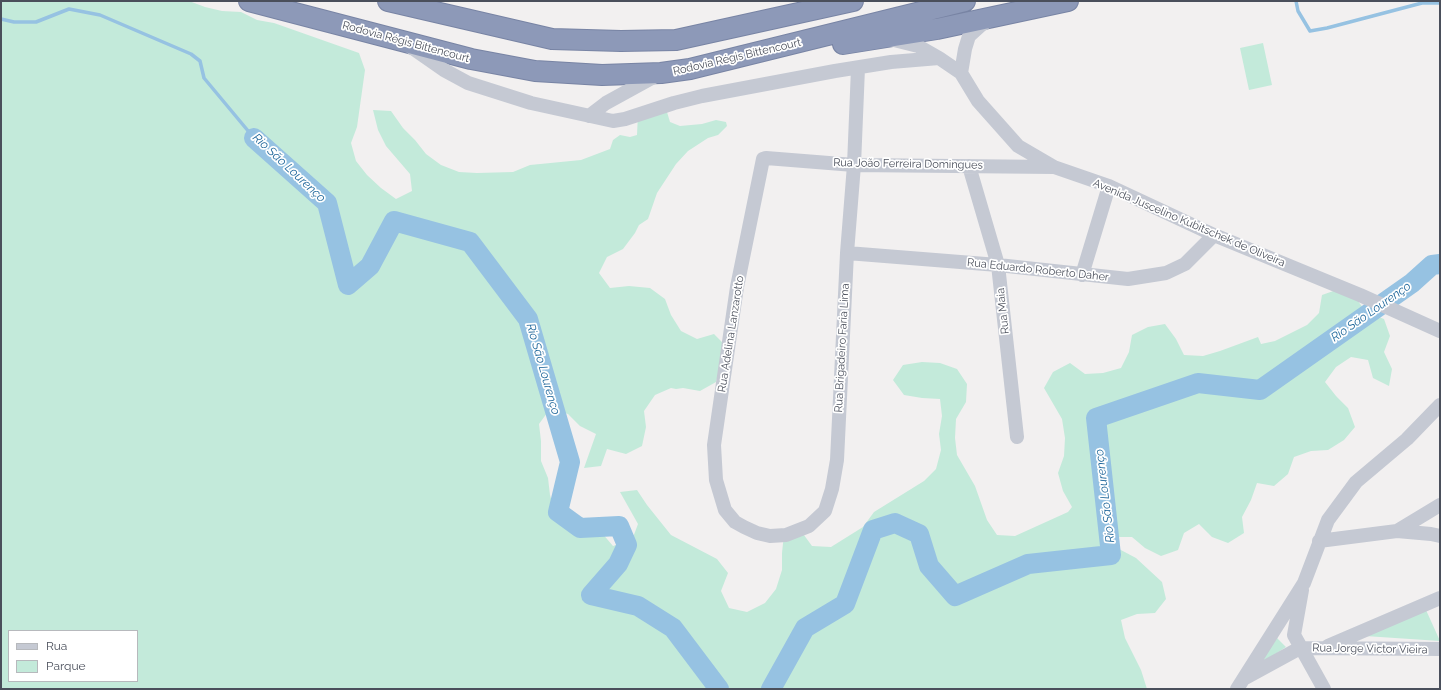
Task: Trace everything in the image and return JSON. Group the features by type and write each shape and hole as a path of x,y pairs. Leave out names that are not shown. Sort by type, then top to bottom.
{"highway":[{"name":"Rodovia Régis Bittencourt","path":"249,1 405,43 471,59 535,71 602,75 660,74 690,70 965,1"},
{"path":"388,1 552,39 621,41 676,40 853,1"},
{"path":"492,26 541,25 579,30 624,31 675,27 716,20 797,1"},
{"path":"724,62 758,60 811,49 937,29 1068,1"}],"street":[{"path":"961,73 969,36 988,21 1007,14"},
{"name":"Avenida Juscelino Kubitschek de Oliveira","path":"882,37 918,46 961,73 978,101 1018,146 1054,167 1109,186 1214,234 1360,295 1440,331"},
{"path":"405,43 444,70 468,83 531,103 613,121 625,119 674,103 702,96 891,62 939,58"},
{"name":"Rua Brigadeiro Faria Lima","path":"726,510 735,522 757,533 770,536 786,535 809,526 826,511 832,489 836,460 847,253 854,165 858,68"},
{"path":"589,116 606,103 660,74"},
{"name":"Rua João Ferreira Domingues","path":"764,158 854,165 1054,167"},
{"name":"Rua Adelina Lanzarotto","path":"726,510 716,480 714,445 737,287 762,160 764,158"},
{"name":"Rua Maia","path":"969,166 998,265 1018,437"},
{"path":"1082,275 1109,186"},
{"name":"Rua Eduardo Roberto Daher","path":"847,253 998,265 1128,279 1166,273 1185,264 1214,234"},
{"path":"1324,689 1294,635 1304,583 1328,520 1356,482 1406,439 1440,405"},
{"path":"1397,531 1440,505"},
{"path":"1320,541 1397,531 1440,536"},
{"path":"1240,684 1304,583"},
{"path":"1322,648 1440,598"},
{"path":"1272,632 1294,635"},
{"path":"1240,684 1300,648"},
{"name":"Rua Jorge Victor Vieira","path":"1300,648 1440,649"}],"green space":[{"path":"1,1 189,1 222,11 241,12 257,20 274,23 359,53 365,70 357,127 351,143 356,161 367,175 396,199 412,191 410,174 386,146 378,130 373,110 391,111 403,128 426,154 441,165 459,172 477,173 513,172 530,165 581,160 610,149 613,140 620,135 630,137 637,135 638,114 667,112 670,122 680,126 702,124 716,120 726,122 727,126 718,135 708,138 688,151 676,164 657,193 648,219 639,225 623,249 607,257 599,273 610,288 629,286 650,288 665,299 671,315 681,331 697,339 714,334 726,346 716,382 700,391 683,388 671,388 655,395 644,411 646,427 642,446 626,454 607,449 601,466 584,468 596,434 580,426 568,414 550,409 539,424 541,461 548,478 550,495 555,513 571,518 590,519 613,546 632,540 638,524 620,492 637,490 671,535 717,559 728,573 721,591 729,608 747,612 765,603 776,589 782,570 784,534 801,531 812,546 831,547 863,527 874,512 924,481 936,469 941,450 939,434 942,416 940,399 904,395 893,380 903,365 922,362 940,363 957,369 967,384 966,402 956,419 955,438 957,455 975,486 987,520 997,535 1015,536 1068,512 1072,507 1063,491 1058,473 1064,456 1065,438 1062,419 1044,388 1053,372 1070,363 1085,374 1103,373 1121,368 1129,352 1132,335 1148,327 1165,324 1176,339 1184,355 1203,356 1258,337 1261,344 1275,341 1307,325 1319,313 1322,295 1339,289 1355,297 1366,312 1384,319 1390,336 1384,352 1392,369 1389,386 1373,378 1368,360 1351,357 1336,367 1325,382 1348,408 1355,427 1344,440 1328,450 1311,451 1294,457 1288,474 1274,486 1257,483 1251,500 1242,517 1244,533 1228,543 1212,537 1199,524 1184,533 1178,550 1161,556 1145,548 1132,537 1114,537 1119,549 1136,558 1162,582 1166,599 1155,613 1137,614 1121,620 1125,638 1141,670 1147,689 1,689"},
{"path":"1263,43 1272,85 1249,90 1240,48"},
{"path":"1426,610 1440,641 1365,636"},
{"path":"1277,638 1286,647 1259,665"}],"waterway":[{"path":"1296,1 1298,11 1310,31 1327,28 1422,3 1440,3"},
{"name":"Rio São Lourenço","path":"1,19 14,22 36,22 69,9 100,15 191,54 200,61 204,78 254,138"},
{"name":"Rio São Lourenço","path":"254,138 327,203 348,285 370,266 394,221 470,242 528,319 570,462 558,512 580,528 619,526 627,545 618,564 591,595 638,606 673,628 719,689"},
{"name":"Rio São Lourenço","path":"771,689 805,628 845,604 873,530 895,523 919,534 929,566 955,596 1028,564 1111,555 1096,418 1198,383 1260,390 1412,283 1432,265 1440,264"}]}
